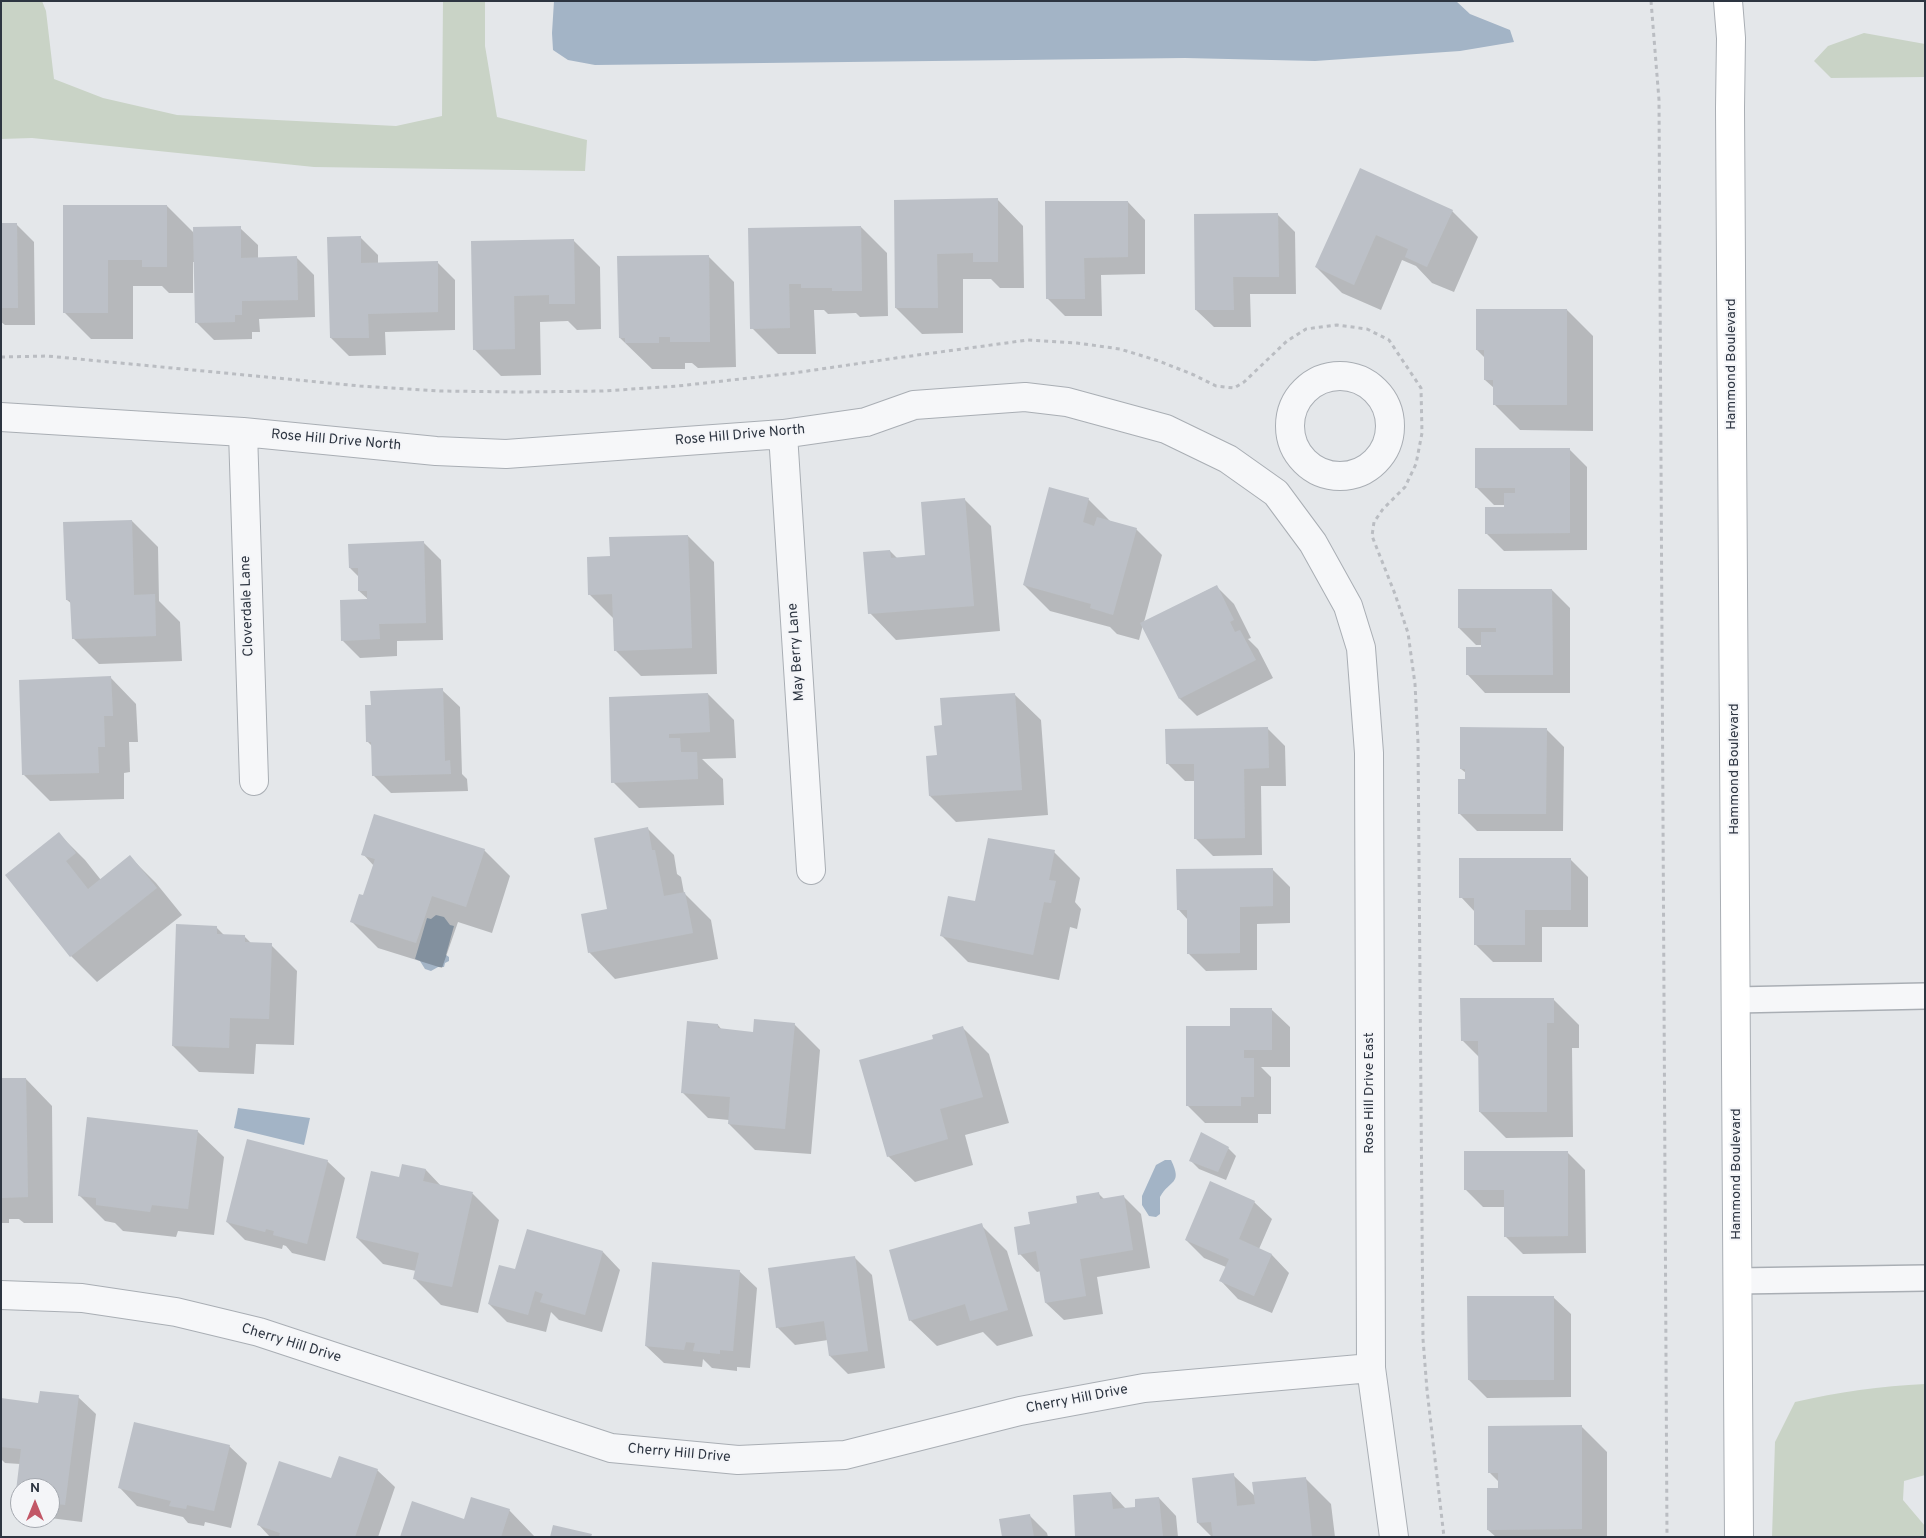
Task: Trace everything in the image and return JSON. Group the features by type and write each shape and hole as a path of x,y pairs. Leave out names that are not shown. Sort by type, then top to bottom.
{"street":[{"name":"Hammond Boulevard","path":"1728,1 1731,38 1739,1537"},
{"name":"Rose Hill Drive North","path":"1,417 243,432 436,450 506,454 783,434 866,422 914,405 1025,397 1066,402 1166,429 1228,459 1276,493 1313,543 1348,606 1361,648"},
{"name":"Cloverdale Lane","path":"243,432 254,781"},
{"name":"May Berry Lane","path":"783,434 811,870"},
{"path":"1276,493 1305,462"},
{"name":"Rose Hill Drive East","path":"1361,648 1368,753 1371,1368 1394,1537"},
{"name":"Cherry Hill Drive","path":"1,1295 82,1298 176,1312 259,1332 611,1448 738,1460 845,1455 1020,1411 1144,1388 1371,1368"}],"lane":[{"path":"1736,1000 1925,996"},
{"path":"1738,1281 1925,1278"}],"path":[{"path":"1651,1 1659,100 1668,1537"},
{"path":"1,357 47,356 360,386 423,390 548,392 603,391 678,386 1028,340 1077,343 1120,349 1168,364 1216,386 1234,388 1244,382 1287,341 1306,329 1336,325 1367,329 1389,340 1421,388 1422,408 1422,433 1416,464 1405,487 1383,509 1374,522 1372,536 1408,633 1415,684 1418,742 1423,1339 1444,1537"}],"shaded area":[{"path":"1,1 42,1 46,11 54,79 103,98 177,115 396,126 442,116 443,1 485,1 485,46 497,117 587,140 585,171 314,167 32,138 1,139"},
{"path":"1864,33 1925,44 1925,77 1831,78 1814,61 1828,46"},
{"path":"1925,1384 1925,1475 1904,1481 1903,1500 1925,1526 1923,1537 1772,1537 1775,1442 1795,1402 1860,1390"}],"water":[{"path":"554,1 1456,1 1470,14 1510,30 1514,42 1460,51 1315,61 1185,58 595,65 568,60 553,50"},
{"path":"436,915 444,917 450,925 454,926 446,955 449,957 449,961 445,963 444,967 438,967 431,971 425,969 420,961 415,959 427,918 431,919"},
{"path":"238,1108 310,1118 304,1145 234,1128"},
{"path":"1165,1160 1171,1160 1176,1174 1175,1178 1160,1197 1160,1214 1156,1217 1149,1216 1142,1205 1142,1196 1156,1165"}],"building":[{"path":"1360,168 1453,210 1427,267 1405,257 1408,249 1376,235 1354,285 1315,267"},
{"path":"998,198 998,262 973,262 973,253 937,254 938,308 895,308 894,200"},
{"path":"1045,201 1128,201 1128,257 1084,258 1085,299 1046,299"},
{"path":"63,205 167,205 167,267 142,267 142,260 108,260 108,313 63,313"},
{"path":"1278,213 1279,277 1233,277 1234,310 1195,310 1194,214"},
{"path":"1,223 17,223 18,308 1,308"},
{"path":"241,226 241,258 297,256 298,300 242,301 242,315 235,315 235,322 195,323 193,227"},
{"path":"861,226 862,291 832,291 832,288 801,288 801,284 789,284 790,328 750,329 748,228"},
{"path":"361,236 361,263 438,261 438,312 368,314 369,338 330,338 327,237"},
{"path":"574,239 575,304 549,304 549,295 514,296 515,349 473,350 471,241"},
{"path":"709,255 710,342 670,342 670,337 659,337 659,343 625,343 625,338 619,338 617,256"},
{"path":"1476,309 1567,309 1567,405 1493,405 1493,380 1484,380 1484,350 1476,350"},
{"path":"1475,448 1570,448 1570,533 1485,534 1485,507 1504,507 1504,493 1515,493 1515,488 1475,488"},
{"path":"1049,487 1089,498 1083,522 1094,526 1097,517 1137,528 1113,615 1090,608 1091,604 1023,585"},
{"path":"965,498 974,606 868,614 863,552 890,550 891,558 925,555 921,502"},
{"path":"132,520 134,595 155,594 156,636 72,639 70,600 66,600 63,522"},
{"path":"688,535 692,648 614,651 612,594 588,595 587,557 610,556 609,537"},
{"path":"424,541 426,623 379,624 380,639 341,641 340,600 367,599 367,591 358,591 358,568 349,568 348,544"},
{"path":"1217,585 1234,620 1230,622 1235,632 1240,630 1256,660 1179,699 1140,623"},
{"path":"1458,589 1552,589 1553,675 1466,675 1466,647 1481,647 1481,632 1496,632 1496,628 1458,628"},
{"path":"111,676 113,716 104,716 105,747 98,747 99,773 22,775 19,680"},
{"path":"443,688 445,761 450,760 451,774 372,776 371,742 366,742 365,705 371,705 370,691"},
{"path":"708,693 710,732 669,734 669,738 680,738 681,752 697,752 698,779 611,783 609,697"},
{"path":"1015,693 1022,790 929,796 926,756 937,755 934,726 942,725 940,698"},
{"path":"1268,727 1269,768 1244,769 1245,838 1194,839 1194,764 1166,764 1165,729"},
{"path":"1460,727 1547,728 1546,814 1458,814 1458,779 1465,779 1465,769 1460,769"},
{"path":"374,814 485,849 466,907 432,896 416,943 350,922 359,894 363,895 375,859 361,855"},
{"path":"648,827 652,850 655,850 664,896 685,892 693,933 588,953 581,914 607,909 594,838"},
{"path":"59,832 76,853 66,861 88,889 130,855 157,888 70,957 5,875"},
{"path":"988,838 1055,850 1049,880 1056,881 1051,903 1044,902 1033,955 940,936 948,896 975,901"},
{"path":"1459,858 1571,858 1571,910 1525,910 1525,945 1474,945 1474,898 1459,898"},
{"path":"1273,868 1273,906 1240,907 1240,953 1187,954 1187,910 1177,910 1176,869"},
{"path":"176,924 217,926 217,934 245,935 245,942 272,943 269,1019 230,1018 229,1048 172,1046"},
{"path":"1460,998 1554,998 1554,1023 1547,1023 1547,1112 1479,1112 1478,1041 1461,1041"},
{"path":"1230,1008 1272,1008 1272,1050 1244,1050 1244,1058 1254,1058 1254,1097 1241,1097 1241,1106 1186,1106 1186,1026 1230,1026"},
{"path":"754,1019 795,1023 785,1129 728,1124 730,1097 681,1093 687,1021 718,1024 718,1028 753,1032"},
{"path":"963,1026 983,1097 940,1109 948,1139 887,1157 859,1060 933,1039 932,1035"},
{"path":"1,1078 26,1078 28,1197 1,1198"},
{"path":"87,1117 198,1130 188,1209 152,1205 150,1212 96,1205 96,1198 78,1196"},
{"path":"1201,1132 1229,1147 1218,1172 1189,1161"},
{"path":"247,1139 328,1160 307,1244 273,1235 274,1231 266,1229 265,1232 226,1222"},
{"path":"1464,1151 1568,1151 1568,1236 1504,1237 1504,1190 1464,1190"},
{"path":"402,1164 426,1169 423,1181 473,1192 452,1287 413,1279 419,1253 356,1238 371,1171 399,1177"},
{"path":"1210,1181 1255,1201 1239,1239 1272,1254 1254,1296 1219,1281 1229,1259 1185,1240"},
{"path":"1099,1192 1100,1199 1124,1195 1133,1250 1080,1259 1086,1296 1045,1303 1036,1251 1018,1255 1014,1227 1030,1224 1028,1212 1077,1203 1076,1196"},
{"path":"982,1223 1008,1310 970,1321 965,1304 909,1321 889,1250"},
{"path":"527,1229 603,1251 585,1315 540,1302 543,1294 535,1291 528,1315 488,1304 499,1265 515,1269"},
{"path":"855,1256 868,1351 829,1356 824,1321 776,1328 768,1268"},
{"path":"652,1262 740,1270 733,1351 720,1350 720,1354 693,1351 695,1343 686,1342 684,1350 645,1346"},
{"path":"1467,1296 1554,1296 1554,1380 1468,1380"},
{"path":"40,1391 79,1395 65,1505 60,1504 60,1478 18,1478 21,1449 1,1447 1,1398 38,1403"},
{"path":"134,1422 230,1445 214,1511 187,1505 186,1509 169,1506 171,1501 118,1488"},
{"path":"1582,1425 1582,1529 1487,1530 1487,1488 1498,1488 1498,1473 1488,1473 1488,1426"},
{"path":"339,1456 378,1469 355,1537 279,1537 280,1533 257,1525 279,1461 331,1478"},
{"path":"1234,1473 1237,1506 1255,1504 1252,1482 1306,1477 1312,1537 1213,1537 1211,1522 1197,1523 1192,1478"},
{"path":"1111,1492 1113,1509 1135,1507 1135,1499 1159,1497 1163,1537 1075,1537 1073,1495"},
{"path":"471,1497 510,1509 501,1537 400,1537 412,1501 464,1519"},
{"path":"1030,1514 1034,1537 1002,1537 999,1519"},
{"path":"553,1525 592,1534 591,1537 550,1537"}]}
